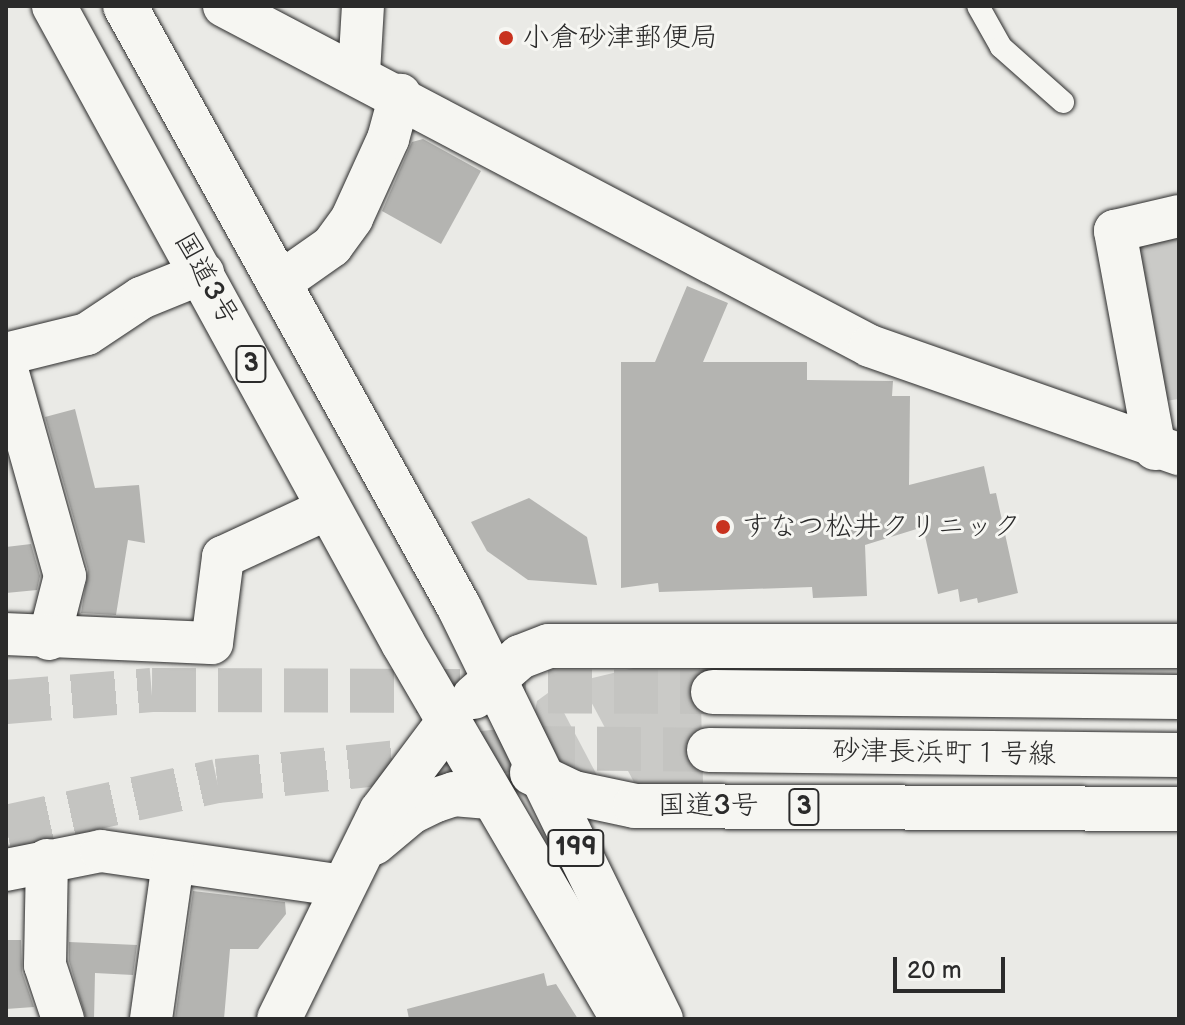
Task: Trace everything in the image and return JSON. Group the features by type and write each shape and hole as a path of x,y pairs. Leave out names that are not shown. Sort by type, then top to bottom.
{"main road":[{"name":"国道3号","path":"54,6 329,508 482,700"},
{"path":"100,6 482,700"},
{"name":"国道3号","path":"125,6 459,607 504,781 635,806 1179,809"},
{"path":"459,607 493,637 549,646 1179,646"},
{"path":"279,1019 350,872 402,780 482,700 549,646"},
{"name":"砂津長浜町１号線","path":"713,692 1179,697"},
{"name":"199","path":"482,700 504,781 623,1019"},
{"name":"砂津長浜町１号線","path":"709,750 1179,755"},
{"path":"350,872 411,812 504,781 638,1019"},
{"name":"199","path":"504,781 585,869 661,1019"},
{"path":"585,869 596,836 635,806"}],"street":[{"path":"224,6 359,73 870,346 1167,452"},
{"path":"359,73 363,6"},
{"path":"278,284 332,246 352,218 388,139 400,95"},
{"path":"1167,452 1115,231 1179,216"},
{"path":"6,354 87,334 141,298 203,273"},
{"path":"6,366 65,576 49,639"},
{"path":"6,634 49,639 212,643 223,557 329,508"},
{"path":"6,870 101,851 173,863 350,872"},
{"path":"47,860 45,965 63,1019"},
{"path":"151,1019 173,863"}],"lane":[{"path":"978,6 1001,47 1063,102"}],"shaded area":[{"path":"1179,237 1179,399 1165,401 1132,247"},
{"path":"700,663 703,783 635,784 580,681 638,667"},
{"path":"552,690 600,781 564,769 531,731 537,701"}],"building":[{"path":"423,139 481,171 441,244 382,211 412,142"},
{"path":"687,286 728,303 703,362 807,362 807,380 893,381 892,396 910,396 909,485 984,466 990,494 996,493 1018,593 978,603 977,598 960,602 958,589 938,594 923,527 865,545 867,596 813,598 812,587 659,592 658,583 621,588 621,362 655,362"},
{"path":"75,409 95,488 139,485 145,543 128,540 116,615 81,613 88,570 45,417"},
{"path":"529,498 587,537 597,585 528,580 487,551 471,522"},
{"path":"31,544 40,576 37,590 6,593 6,547"},
{"path":"193,891 285,902 286,914 258,949 230,949 224,1019 175,1019"},
{"path":"6,940 21,940 22,972 34,1007 6,1009"},
{"path":"69,942 137,945 133,975 95,973 94,1019 86,1019 69,961"},
{"path":"544,973 547,986 556,984 578,1019 409,1019 407,1009"}],"tunnel":[{"path":"6,702 152,690 713,692"},
{"path":"6,827 217,781 531,748 709,750"}],"place":[{"name":"小倉砂津郵便局","path":"506,38"},
{"name":"すなつ松井クリニック","path":"723,527"}]}
